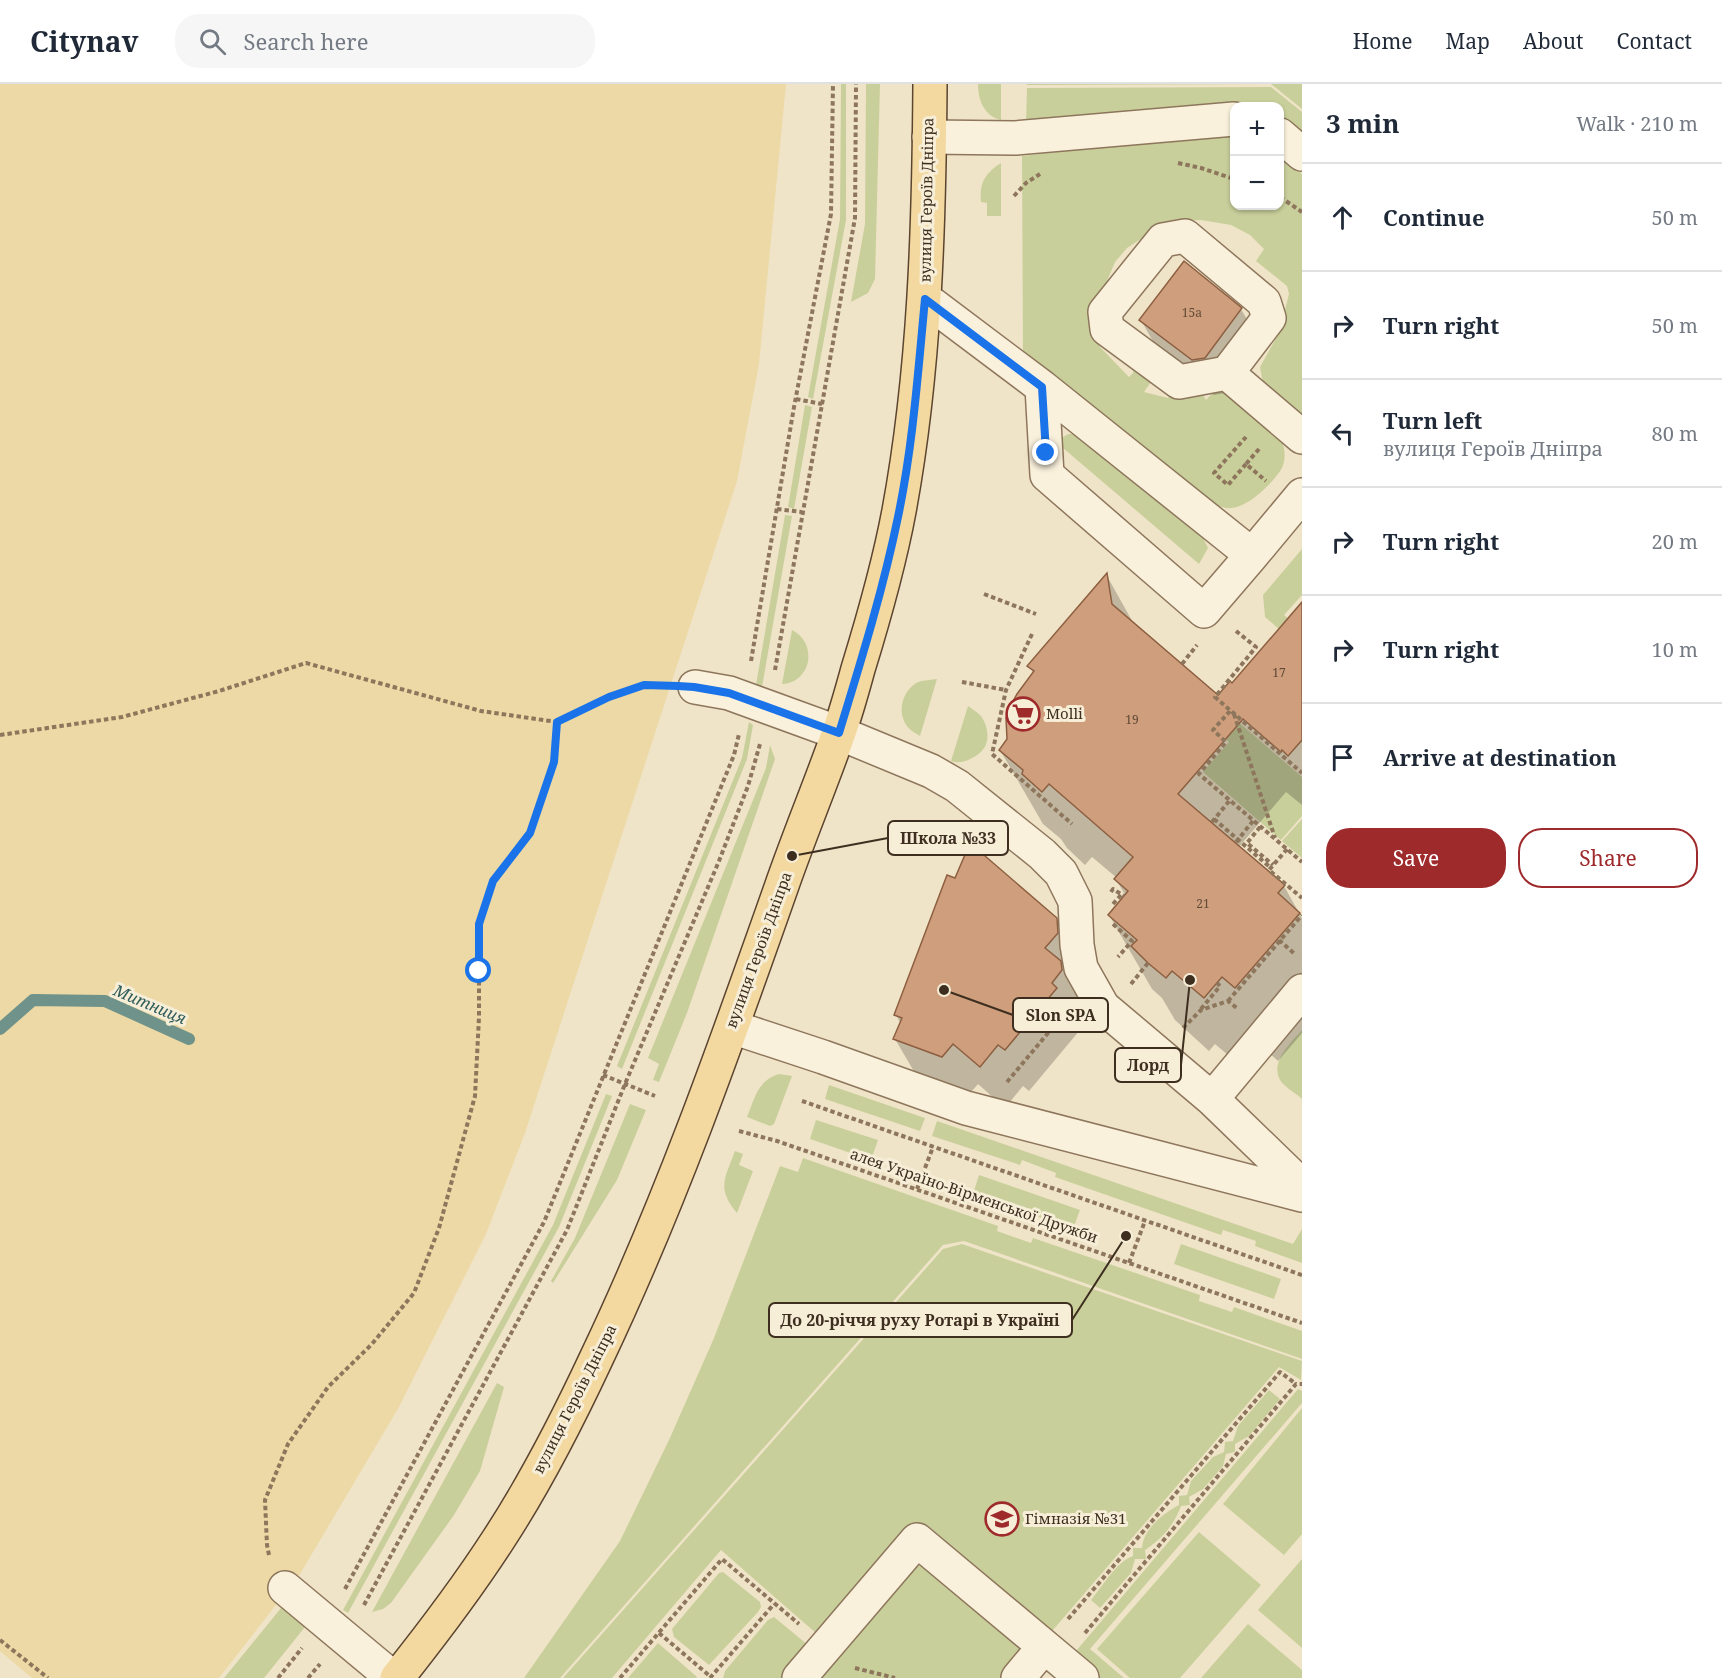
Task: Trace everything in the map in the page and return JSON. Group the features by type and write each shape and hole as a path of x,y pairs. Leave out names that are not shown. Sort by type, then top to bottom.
{"main road":[{"name":"вулиця Героїв Дніпра","path":"395,1678 460,1595 500,1538 553,1445 621,1307 732,1027 792,856 839,733 887,569 914,417 925,299 930,84"}],"lane":[{"path":"930,137 1015,138 1230,119"},
{"path":"1284,138 1302,154"},
{"path":"1185,236 1264,302 1269,318 1227,373 1179,382 1107,329 1105,312 1163,240 1185,236"},
{"path":"925,299 1042,387 1252,555"},
{"path":"1227,373 1302,437"},
{"path":"1042,387 1047,475 1204,611 1298,500"},
{"path":"694,687 729,693 839,733 931,771 957,786 1042,854 1061,873 1075,901 1077,945 1082,968 1103,1007 1212,1099 1302,1186"},
{"path":"1212,1099 1302,991"},
{"path":"732,1027 834,1060 966,1108 1302,1195"},
{"path":"799,1678 917,1540 1063,1662"},
{"path":"285,1588 395,1678"},
{"path":"1017,1678 1063,1662"}],"path":[{"path":"750,671 796,399 831,214 833,84"},
{"path":"774,678 855,218 856,84"},
{"path":"1176,163 1230,178"},
{"path":"1014,196 1026,183 1046,172"},
{"path":"1284,200 1302,212"},
{"path":"796,399 822,404"},
{"path":"1247,436 1260,448 1246,464 1228,485 1214,473 1247,436"},
{"path":"1246,464 1298,500"},
{"path":"777,509 802,512"},
{"path":"984,594 1036,614"},
{"path":"1204,611 1217,622 1234,629 1256,647 1215,697 1302,773"},
{"path":"1032,634 1006,690 992,754 1072,824"},
{"path":"1182,664 1193,650"},
{"path":"0,735 122,717 219,691 306,663 481,711 557,722 609,697 644,685 694,687"},
{"path":"962,682 1006,690"},
{"path":"1232,712 1213,730 1226,742 1199,774 1302,862"},
{"path":"1232,712 1275,839"},
{"path":"285,1588 273,1573 271,1564 267,1545 266,1500 288,1444 328,1387 372,1344 414,1293 440,1228 475,1096 479,1017 479,924 493,881 530,833 554,762 557,722"},
{"path":"342,1594 544,1221 734,755 740,728"},
{"path":"363,1607 567,1230 719,861 748,786 760,743"},
{"path":"1230,801 1213,821 1272,867"},
{"path":"1237,841 1254,821"},
{"path":"1260,827 1247,843 1272,867"},
{"path":"1287,849 1269,870 1302,898"},
{"path":"1113,889 1124,896"},
{"path":"1201,1010 1228,1000 1302,915"},
{"path":"1110,922 1132,941 1118,957"},
{"path":"1279,940 1292,952"},
{"path":"1137,976 1148,963"},
{"path":"999,1090 1091,983"},
{"path":"1176,1036 1220,986 1217,983"},
{"path":"1228,1000 1242,1013"},
{"path":"603,1075 655,1096"},
{"path":"802,1101 1302,1275"},
{"name":"алея Україно-Вірменської Дружби","path":"739,1131 777,1141 1302,1323"},
{"path":"917,1189 933,1147"},
{"path":"1129,1263 1145,1221"},
{"path":"1063,1662 1280,1372 1296,1384 1302,1384"},
{"path":"1063,1662 1296,1384"},
{"path":"620,1678 722,1559 825,1647"},
{"path":"659,1633 710,1678 774,1604"},
{"path":"0,1640 48,1678"},
{"path":"278,1678 307,1643"}],"green space":[{"path":"841,84 846,84 846,220 813,399 808,397 840,219"},
{"path":"866,84 880,84 875,279 868,293 851,302 865,224"},
{"path":"978,84 1001,84 1001,120 986,111 979,96"},
{"path":"1027,84 1271,84 1027,85"},
{"path":"1271,84 1302,84 1302,109"},
{"path":"1271,87 1302,112 1302,132 1284,119 1284,102 1230,102 1230,105 1026,124 1027,88"},
{"path":"1230,134 1230,210 1284,210 1284,157 1302,174 1302,414 1263,383 1260,367 1279,333 1289,294 1287,286 1256,261 1264,249 1250,235 1231,225 1201,220 1175,221 1127,248 1115,262 1093,327 1100,347 1129,377 1133,373 1134,365 1153,379 1144,392 1168,398 1176,388 1201,391 1206,400 1225,379 1282,441 1285,458 1278,474 1267,487 1238,507 1229,508 1213,504 1023,356 1022,156 1186,137"},
{"path":"1001,163 1001,216 987,216 987,203 981,202 982,184 987,175"},
{"path":"805,405 812,407 794,509 788,507"},
{"path":"1073,434 1202,536 1208,548 1199,564 1063,448 1060,439"},
{"path":"785,515 792,516 762,687 756,685"},
{"path":"1302,549 1302,595 1284,615 1295,624 1286,635 1265,617 1263,595"},
{"path":"792,630 806,644 808,661 800,677 782,684"},
{"path":"937,679 920,736 905,723 902,712 903,700 913,685"},
{"path":"968,706 985,722 987,743 979,754 966,761 954,762 951,761"},
{"path":"1229,714 1302,777 1302,816 1281,840 1203,772 1229,742 1216,730"},
{"path":"749,722 753,725 747,759 622,1069 617,1066 742,758"},
{"path":"770,745 775,759 687,1013 659,1082 653,1080 659,1064 648,1058 766,768"},
{"path":"1302,819 1302,858 1282,841"},
{"path":"1302,1030 1302,1099 1282,1083 1278,1066 1283,1053"},
{"path":"779,1074 792,1076 774,1124 770,1126 747,1117 761,1086"},
{"path":"829,1085 925,1118 920,1131 825,1099"},
{"path":"606,1094 612,1096 559,1227 348,1613 343,1610 553,1225"},
{"path":"630,1104 646,1110 617,1180 553,1283 551,1281 575,1238"},
{"path":"816,1120 878,1140 871,1160 810,1139"},
{"path":"937,1121 1293,1244 1302,1229 1302,1263 1255,1246 1256,1241 1223,1230 1221,1235 1055,1177 1056,1173 1022,1160 1020,1165 932,1136"},
{"path":"735,1151 743,1154 739,1165 753,1171 737,1213 726,1197 724,1183"},
{"path":"803,1158 998,1226 997,1231 1031,1243 1033,1238 1200,1295 1199,1301 1232,1312 1234,1307 1302,1331 1302,1359 964,1241 943,1245 560,1678 524,1678 620,1541 669,1440 714,1338 780,1166 798,1172"},
{"path":"979,1175 1080,1210 1073,1229 973,1194"},
{"name":"Гімназія №31","path":"962,1244 1302,1361 1301,1380 1279,1367 1047,1637 917,1526 817,1634 721,1550 612,1678 563,1678 943,1249"},
{"path":"1181,1244 1281,1279 1274,1299 1174,1264"},
{"path":"497,1383 504,1387 480,1471 454,1515 391,1603 383,1609 372,1612"},
{"path":"1298,1389 1302,1391 1302,1403 1090,1649 1124,1678 1096,1678 1071,1657"},
{"path":"1269,1390 1280,1399 1249,1436 1235,1444 1235,1452 1226,1454 1223,1466 1203,1489 1189,1497 1190,1505 1181,1506 1167,1531 1145,1550 1146,1559 1135,1559 1131,1573 1100,1608 1091,1600 1121,1563 1133,1556 1133,1548 1142,1548 1146,1534 1155,1522 1179,1505 1179,1496 1187,1495 1191,1481 1213,1457 1224,1452 1225,1442 1233,1441 1238,1426"},
{"path":"1302,1408 1302,1534 1284,1555 1223,1504"},
{"path":"1199,1532 1261,1585 1180,1678 1130,1678 1097,1649"},
{"path":"1302,1559 1302,1648 1258,1610"},
{"path":"927,1566 1033,1648 1007,1678 811,1678 909,1569"},
{"path":"723,1572 760,1602 761,1607 709,1665 674,1637 672,1629 719,1573"},
{"path":"281,1608 305,1627 264,1678 224,1678"},
{"path":"774,1617 808,1645 787,1678 723,1678 725,1671 768,1620"},
{"path":"1248,1624 1302,1670 1302,1678 1201,1678"},
{"path":"658,1643 696,1676 697,1678 628,1678"}],"sand":[{"path":"0,84 786,84 759,364 737,481 525,1133 486,1234 399,1407 300,1574 219,1678 32,1678 0,1651"}],"building":[{"path":"1184,261 1242,308 1205,358 1192,360 1139,320"},
{"path":"1107,573 1112,604 1218,695 1230,681 1232,683 1302,602 1302,740 1288,756 1243,719 1178,794 1285,885 1278,893 1300,913 1235,988 1222,977 1204,998 1172,971 1166,978 1148,963 1131,946 1137,940 1108,915 1128,891 1114,879 1133,857 1049,784 1042,792 1022,774 1023,770 999,750 1007,739 1006,718 1010,707 1034,671 1027,666"},
{"path":"970,843 1057,918 1058,933 1045,948 1061,961 1062,970 1052,983 1057,988 1005,1050 998,1045 980,1067 953,1044 942,1057 893,1039 902,1018 894,1015 947,875 955,878"}],"waterway":[{"name":"Митниця","path":"0,1029 33,1000 105,1001 189,1039"}],"place":[{"name":"Molli","path":"1023,714"},
{"name":"Школа №33","path":"792,856"},
{"name":"Лорд","path":"1190,980"},
{"name":"Slon SPA","path":"944,990"},
{"name":"До 20-річчя руху Ротарі в Україні","path":"1126,1236"},
{"name":"Гімназія №31","path":"1002,1519"}],"route":[{"path":"479,971 479,924 493,881 530,833 554,762 557,722 609,697 644,685 678,686 729,693 839,733 887,569 898,516 914,417 925,299 1042,387 1046,453"}]}
